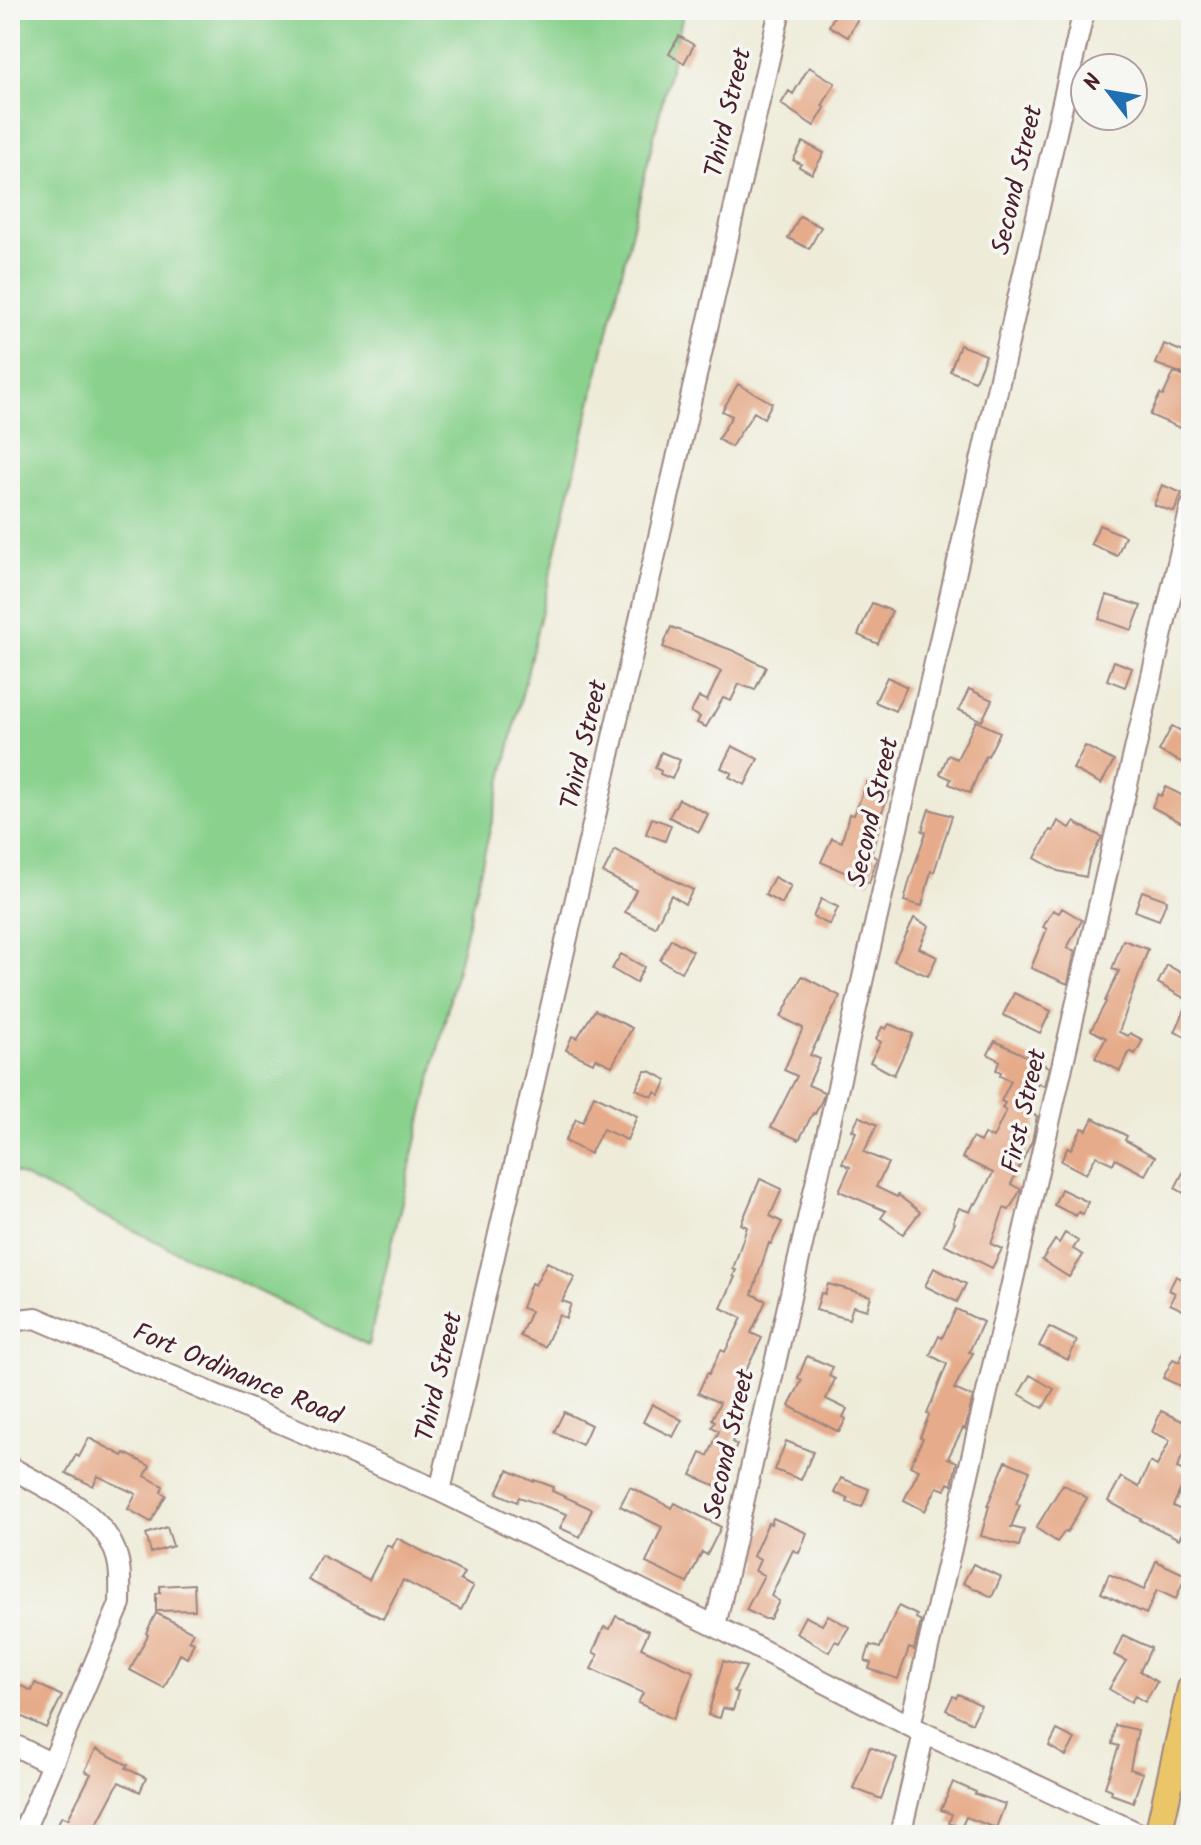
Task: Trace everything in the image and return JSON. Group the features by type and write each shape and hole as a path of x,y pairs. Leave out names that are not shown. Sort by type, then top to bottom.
{"main road":[{"path":"1158,1835 1191,1688"}],"street":[{"name":"Third Street","path":"440,1491 780,10"},
{"name":"Second Street","path":"715,1626 1084,10"},
{"name":"First Street","path":"900,1835 917,1730 1191,507"},
{"name":"Fort Ordinance Road","path":"10,1321 36,1318 440,1491 715,1626 917,1730 1142,1835"},
{"path":"10,1467 89,1514 108,1536 119,1564 120,1604 22,1835"},
{"path":"10,1743 52,1764"}],"green space":[{"path":"10,10 684,10 368,1345 10,1170"}],"building":[{"path":"837,10 844,10 858,18 848,37 829,26"},
{"path":"679,36 694,45 684,63 669,54"},
{"path":"809,67 835,83 814,126 781,104 789,91 793,94"},
{"path":"803,142 824,153 812,174 793,160"},
{"path":"800,216 821,227 809,249 788,238"},
{"path":"1164,344 1191,355 1183,374 1156,364"},
{"path":"960,345 986,355 975,381 950,371"},
{"path":"1174,372 1191,380 1191,404 1180,428 1150,415"},
{"path":"738,384 772,403 764,418 754,412 731,447 718,439 732,416 722,411"},
{"path":"1162,485 1182,493 1174,512 1154,505"},
{"path":"1099,525 1125,536 1117,556 1091,544"},
{"path":"1107,595 1141,606 1132,630 1099,619"},
{"path":"872,603 892,611 878,644 858,635"},
{"path":"671,627 766,667 755,690 739,684 731,701 723,698 706,727 697,723 700,717 691,712 699,697 707,701 721,671 663,647"},
{"path":"1114,661 1132,668 1125,687 1107,680"},
{"path":"887,677 907,687 895,711 875,702"},
{"path":"969,689 992,700 982,721 959,710"},
{"path":"976,721 1000,732 986,755 970,793 949,784 951,779 940,774 948,755 957,759"},
{"path":"1172,726 1191,736 1191,767 1159,751"},
{"path":"732,746 758,759 745,785 729,777 732,773 721,768"},
{"path":"1085,746 1114,761 1101,784 1073,769"},
{"path":"661,752 680,760 672,779 655,768"},
{"path":"867,782 890,791 878,822 871,855 877,858 869,883 821,862 832,838 842,842 849,814 854,815"},
{"path":"1166,787 1191,800 1191,810 1184,824 1152,807 1158,794 1161,796"},
{"path":"679,799 708,814 699,832 669,817"},
{"path":"929,809 952,816 934,872 931,871 922,906 904,901 926,832 922,831"},
{"path":"652,818 671,825 665,841 646,834"},
{"path":"1058,821 1070,828 1074,822 1102,837 1089,862 1086,877 1058,871 1035,858"},
{"path":"615,850 693,890 685,904 671,895 655,927 625,912 636,890 603,873"},
{"path":"774,877 791,886 782,904 765,895"},
{"path":"1142,891 1167,900 1159,920 1135,911"},
{"path":"821,899 838,907 830,925 813,917"},
{"path":"1062,908 1082,920 1067,948 1075,951 1068,984 1031,968 1047,929 1043,927 1053,910 1059,913"},
{"path":"914,918 929,926 919,948 937,957 928,976 894,961"},
{"path":"671,939 693,951 681,972 660,960"},
{"path":"1123,940 1148,949 1119,1032 1128,1036 1130,1033 1143,1040 1135,1054 1130,1051 1120,1071 1095,1058 1106,1038 1091,1030 1119,971 1112,969"},
{"path":"621,954 644,967 636,983 612,969"},
{"path":"1167,965 1191,978 1184,998 1158,983"},
{"path":"802,976 840,996 810,1055 820,1059 808,1085 824,1092 799,1140 771,1127 797,1076 784,1070 803,1028 781,1017"},
{"path":"1014,993 1051,1011 1040,1033 1003,1015"},
{"path":"1191,996 1191,1026 1186,1037 1175,1032"},
{"path":"595,1010 632,1028 612,1066 595,1058 593,1063 566,1050 572,1036 577,1038"},
{"path":"889,1024 913,1034 894,1075 870,1062 881,1042 876,1039 882,1027 886,1029"},
{"path":"995,1041 1049,1067 1044,1086 1038,1083 1025,1110 1037,1116 1032,1141 1011,1184 1020,1191 1009,1210 1004,1208 991,1244 1002,1249 992,1268 944,1244 959,1208 970,1212 993,1173 962,1158 972,1138 980,1142 984,1134 993,1138 1006,1111 1002,1108 1005,1103 1001,1101 1011,1081 1000,1076 1001,1072 996,1070 1000,1061 988,1054"},
{"path":"645,1071 667,1080 660,1095 655,1092 652,1097 636,1089"},
{"path":"594,1095 637,1116 627,1140 603,1129 590,1154 565,1141 576,1119 583,1122"},
{"path":"859,1116 877,1125 864,1152 888,1163 876,1187 898,1195 920,1212 903,1234 881,1218 886,1211 839,1191 850,1167 842,1163 856,1132 852,1130"},
{"path":"1093,1118 1127,1136 1125,1140 1155,1157 1145,1175 1115,1159 1113,1164 1096,1156 1086,1174 1061,1161 1082,1128 1087,1130"},
{"path":"1191,1157 1191,1197 1175,1188"},
{"path":"760,1179 782,1189 770,1216 782,1222 769,1243 752,1294 766,1301 751,1333 762,1338 729,1413 743,1420 732,1442 737,1445 721,1488 691,1475 701,1453 708,1456 719,1431 712,1427 715,1421 712,1419 720,1403 698,1393 721,1350 725,1352 742,1318 721,1308 735,1277 736,1270 733,1269 747,1227 741,1224"},
{"path":"1061,1189 1088,1202 1083,1214 1078,1212 1076,1216 1054,1205"},
{"path":"1065,1233 1078,1241 1073,1249 1083,1255 1069,1277 1042,1260 1055,1240 1059,1243"},
{"path":"547,1262 575,1277 562,1301 571,1304 566,1318 559,1315 545,1347 520,1336 531,1311 522,1308 531,1283 535,1285"},
{"path":"934,1268 966,1284 957,1302 925,1286"},
{"path":"1176,1276 1191,1284 1191,1314 1170,1304 1175,1293 1169,1290"},
{"path":"828,1284 871,1296 867,1310 853,1306 849,1319 816,1310 821,1293 825,1294"},
{"path":"956,1309 983,1322 969,1352 973,1353 954,1389 973,1397 965,1429 948,1458 957,1462 952,1485 948,1483 945,1490 937,1487 925,1511 904,1500 919,1470 910,1466 923,1438 920,1437 927,1414 947,1364 930,1355"},
{"path":"1049,1327 1077,1341 1068,1360 1039,1346"},
{"path":"1191,1336 1191,1391 1163,1378 1173,1359 1179,1362"},
{"path":"807,1356 833,1367 829,1376 835,1379 826,1399 847,1409 839,1432 789,1406 802,1380 798,1378"},
{"path":"1030,1375 1054,1389 1043,1408 1019,1394"},
{"path":"652,1404 682,1420 673,1437 643,1422"},
{"path":"1161,1411 1191,1425 1191,1438 1177,1468 1188,1473 1173,1506 1191,1515 1179,1539 1108,1501 1121,1477 1139,1487 1150,1462 1157,1466 1170,1440 1152,1432"},
{"path":"564,1412 591,1425 582,1445 554,1432"},
{"path":"89,1438 150,1466 145,1476 163,1486 161,1492 166,1495 151,1522 128,1509 136,1494 98,1476 93,1486 66,1473"},
{"path":"786,1441 813,1452 801,1480 775,1470"},
{"path":"1006,1461 1030,1471 1016,1504 1020,1505 1011,1527 1024,1530 1019,1546 981,1536 987,1506"},
{"path":"508,1470 554,1487 552,1491 592,1509 580,1537 560,1528 567,1514 519,1497 517,1502 497,1493"},
{"path":"841,1478 869,1489 862,1507 834,1493"},
{"path":"1063,1484 1087,1498 1067,1532 1057,1542 1036,1528"},
{"path":"630,1487 672,1508 675,1503 721,1527 707,1555 702,1552 687,1583 646,1563 662,1527 620,1506"},
{"path":"773,1518 807,1533 799,1553 793,1550 771,1596 779,1601 770,1619 765,1619 746,1610 764,1575 755,1571 760,1560 753,1556"},
{"path":"167,1527 173,1546 151,1553 146,1534"},
{"path":"397,1538 464,1573 460,1580 473,1587 461,1610 403,1580 383,1619 308,1580 321,1555 369,1580 387,1545 392,1548"},
{"path":"1156,1561 1186,1575 1176,1599 1157,1590 1146,1614 1101,1593 1109,1574 1144,1590"},
{"path":"973,1564 1001,1577 992,1597 963,1583"},
{"path":"194,1584 195,1610 156,1611 156,1594 160,1593 160,1586"},
{"path":"898,1606 917,1615 916,1618 921,1621 914,1650 909,1648 898,1679 869,1669 871,1663 865,1661 870,1645 880,1648"},
{"path":"156,1613 193,1632 189,1640 194,1642 187,1658 180,1654 164,1688 130,1670"},
{"path":"828,1615 849,1627 829,1652 796,1633 805,1616 822,1625"},
{"path":"616,1616 649,1631 641,1648 694,1672 673,1719 638,1703 643,1693 591,1669 598,1655 593,1652 604,1627 610,1629"},
{"path":"1123,1635 1151,1648 1140,1671 1157,1682 1145,1702 1135,1696 1131,1702 1109,1689 1126,1661 1114,1655"},
{"path":"723,1661 746,1667 734,1691 738,1693 733,1710 723,1708 720,1718 708,1715"},
{"path":"10,1681 32,1691 35,1683 62,1696 46,1728 10,1711"},
{"path":"958,1694 981,1705 972,1723 946,1710 953,1696 956,1698"},
{"path":"1115,1725 1138,1730 1130,1769 1143,1773 1133,1802 1111,1794 1112,1790 1105,1787 1119,1746 1112,1744"},
{"path":"1057,1730 1075,1739 1066,1756 1049,1746"},
{"path":"870,1747 897,1758 881,1799 853,1788"},
{"path":"96,1749 146,1778 140,1792 119,1782 91,1835 51,1835 62,1816 68,1819 91,1774 85,1771"},
{"path":"953,1782 975,1794 1005,1804 996,1828 966,1817 961,1828 949,1823 952,1814 941,1810"}]}
